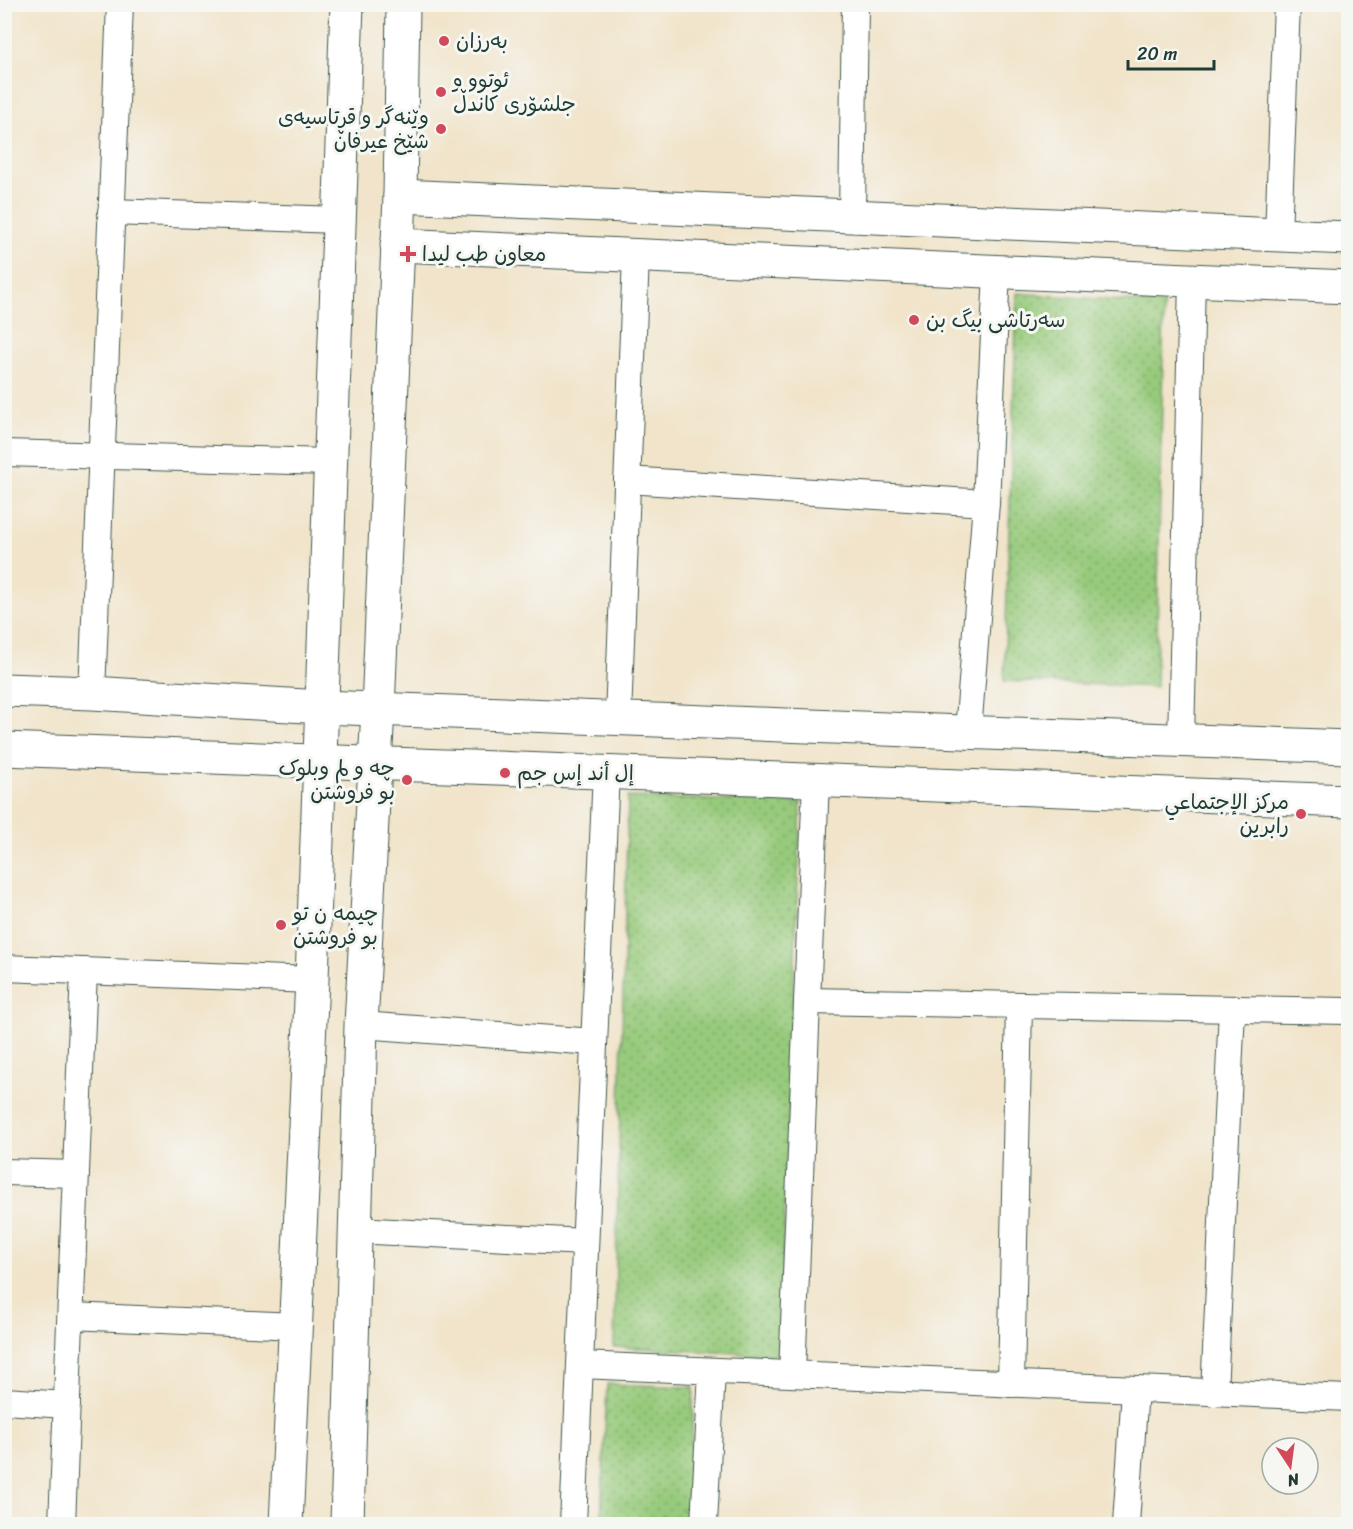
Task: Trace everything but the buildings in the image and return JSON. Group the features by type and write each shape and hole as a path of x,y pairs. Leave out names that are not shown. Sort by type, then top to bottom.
{"street":[{"path":"92,693 120,4"},
{"path":"286,1524 312,980 347,4"},
{"path":"347,1524 360,1025 378,709 400,196 403,4"},
{"path":"852,216 855,4"},
{"path":"1278,235 1287,4"},
{"path":"400,196 1348,238"},
{"path":"111,212 338,220"},
{"path":"397,245 1348,287"},
{"path":"618,718 636,256"},
{"path":"968,732 986,503 997,271"},
{"path":"1181,740 1192,280"},
{"path":"4,453 329,462"},
{"path":"627,480 986,503"},
{"path":"4,690 322,707 1348,747"},
{"path":"4,749 1348,801"},
{"path":"573,1524 606,772"},
{"path":"792,1374 816,780"},
{"path":"4,968 312,980"},
{"path":"62,1524 84,971"},
{"path":"807,1001 1348,1011"},
{"path":"1011,1384 1019,1006"},
{"path":"1214,1393 1232,1009"},
{"path":"360,1025 594,1042"},
{"path":"4,1172 76,1174"},
{"path":"355,1230 585,1242"},
{"path":"71,1316 295,1326"},
{"path":"580,1365 1348,1398"},
{"path":"704,1524 712,1371"},
{"path":"1126,1524 1135,1389"},
{"path":"4,1401 67,1405"}],"green space":[{"path":"1017,293 1164,304 1156,687 1004,681"},
{"path":"628,797 801,803 779,1355 614,1347"},
{"path":"607,1384 694,1387 688,1524 601,1524"}],"place":[{"name":"بەرزان","path":"444,41"},
{"name":"ئوتوو و جلشۆری کاندڵ","path":"441,92"},
{"name":"وێنەگر و قڕتاسیەی شێخ عیرفان","path":"441,129"},
{"name":"معاون طب لیدا","path":"408,254"},
{"name":"سەرتاشی بیگ بن","path":"914,320"},
{"name":"إل أند إس جم","path":"505,773"},
{"name":"چه و لم وبلوک بو فروشتن","path":"407,780"},
{"name":"مركز الإجتماعي رابرين","path":"1301,814"},
{"name":"چیمه ن تو بو فروشتن","path":"281,925"}]}
